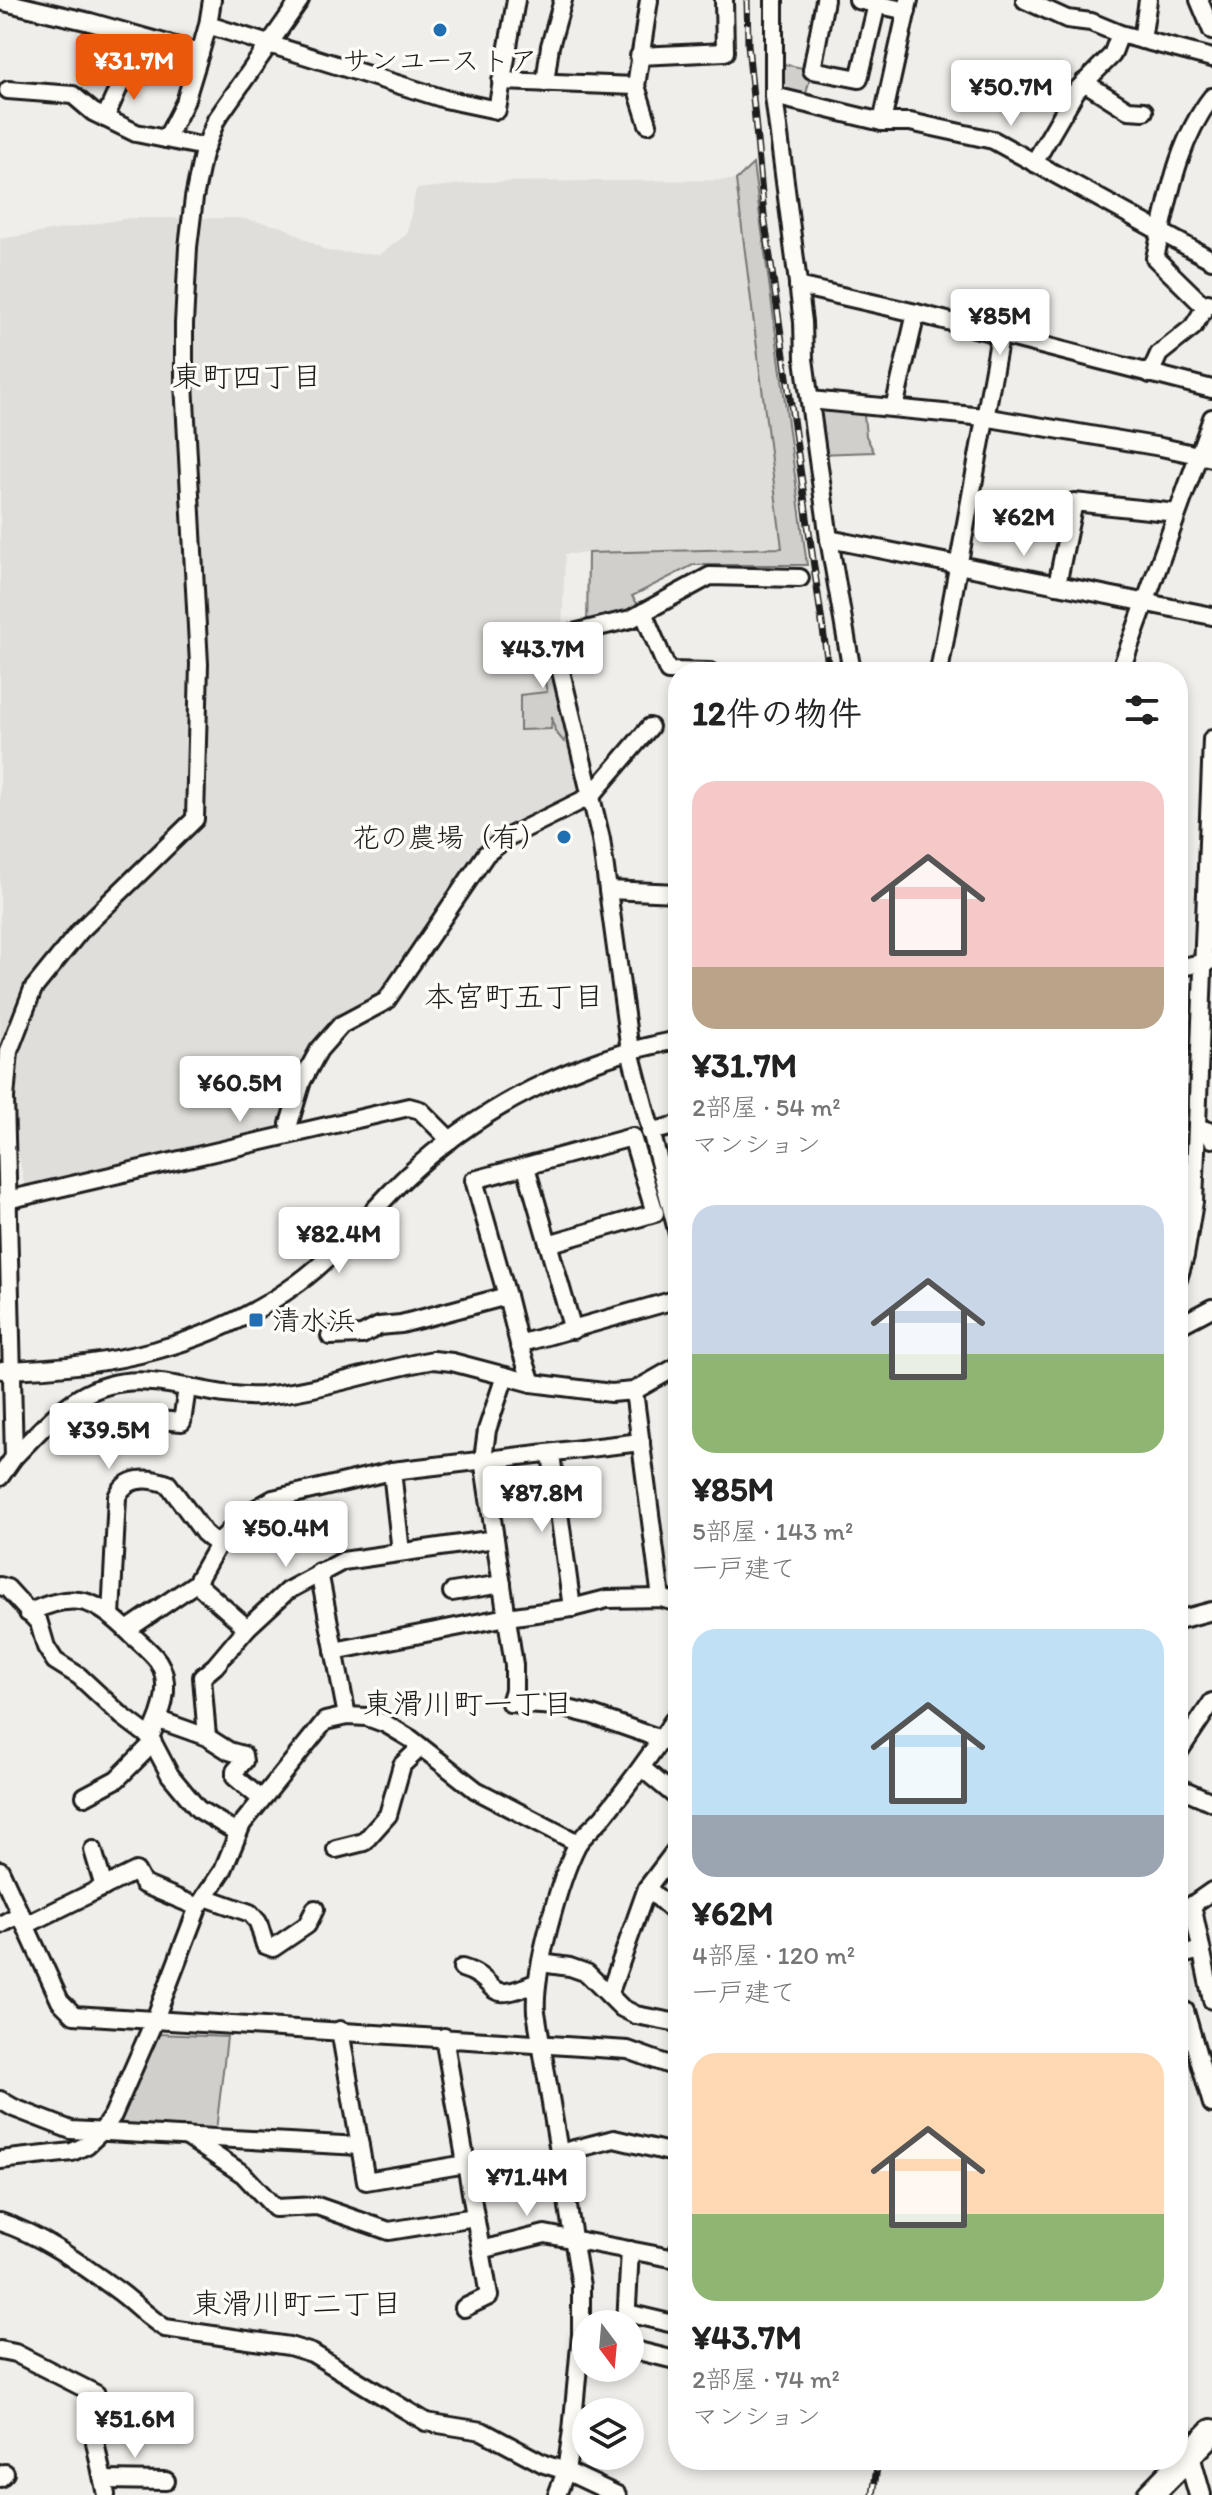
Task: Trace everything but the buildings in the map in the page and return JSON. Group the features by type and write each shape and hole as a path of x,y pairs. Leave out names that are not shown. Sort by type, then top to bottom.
{"highway":[{"path":"1189,2456 1212,2432"},
{"path":"1150,2495 1175,2470"}],"main road":[{"path":"1189,2456 1200,2495"}],"street":[{"path":"166,139 185,102 208,25 212,0"},
{"path":"14,1457 5,1370 5,1098 9,1051 33,989 80,931 195,819 199,664 184,382 188,247 194,198 205,147 216,120 300,0"},
{"path":"208,25 445,99 497,110 516,0"},
{"path":"545,83 550,46 563,0"},
{"path":"648,124 636,86 649,0"},
{"path":"639,56 725,52 724,0"},
{"path":"774,0 774,96 810,400 850,662"},
{"path":"825,0 812,70 859,79 877,4"},
{"path":"858,0 908,6 882,122"},
{"path":"1025,0 1067,19 1091,22 1120,34 1212,58"},
{"path":"1067,19 1070,0"},
{"path":"1142,40 1148,0"},
{"path":"1199,0 1212,31"},
{"path":"0,1 61,7 200,53"},
{"path":"1034,163 1084,82 1112,55 1120,34"},
{"path":"105,118 127,69"},
{"path":"501,81 636,86"},
{"path":"1084,82 1128,110 1144,111"},
{"path":"8,90 73,95 105,118 136,133 205,147"},
{"path":"774,96 882,122 910,122 993,140 1212,260"},
{"path":"1150,374 1159,354 1193,327 1209,306 1155,258 1178,163 1195,119 1212,97"},
{"path":"798,286 1212,389"},
{"path":"894,408 916,313"},
{"path":"941,662 1000,336"},
{"path":"810,400 984,417 1205,456"},
{"path":"1124,662 1177,513 1205,456 1212,418"},
{"path":"1057,585 1074,502 1177,513"},
{"path":"829,539 1212,616"},
{"path":"668,1198 630,1051 601,839 553,638 631,619 710,576 800,578"},
{"path":"643,612 668,671"},
{"path":"291,1133 289,1124 302,1081 319,1050 341,1025 386,1001 486,854 508,837 591,796 650,727"},
{"path":"1188,1188 1206,1050 1212,739"},
{"path":"608,890 668,893"},
{"path":"5,1370 80,1366 156,1352 245,1316 298,1283 322,1263 405,1179 450,1140 554,1078 594,1062 668,1042"},
{"path":"7,1200 409,1107 420,1110 450,1140"},
{"path":"1197,1127 1209,1131 1212,1139"},
{"path":"650,1132 668,1128"},
{"path":"532,1383 474,1180 632,1137 655,1213 548,1244"},
{"path":"526,1167 573,1330"},
{"path":"330,1336 362,1335 379,1326 401,1324 507,1296"},
{"path":"519,1344 668,1302"},
{"path":"1188,1321 1212,1308"},
{"path":"0,1477 14,1457 73,1400 89,1391 128,1382 151,1382 226,1395 285,1393 433,1360 532,1383 611,1393 634,1391 668,1372"},
{"path":"505,1376 487,1430 483,1459 514,1665 514,1690 510,1703 556,1706 661,1739"},
{"path":"82,1436 123,1417 182,1422 187,1388"},
{"path":"634,1391 668,1590"},
{"path":"127,1630 196,1583 220,1541 245,1515 273,1499 392,1471 641,1442"},
{"path":"551,1454 572,1608"},
{"path":"392,1471 401,1552"},
{"path":"111,1616 117,1497 121,1487 145,1479 168,1484 204,1533 220,1541"},
{"path":"207,1737 202,1677 247,1628 287,1591 343,1561 495,1539"},
{"path":"319,1572 347,1716"},
{"path":"196,1583 247,1628"},
{"path":"452,1592 502,1584"},
{"path":"0,1586 7,1588 39,1623 46,1647 55,1661 79,1676 151,1740 170,1775 198,1809 238,1833"},
{"path":"28,1613 44,1605 69,1599 101,1607 158,1662 163,1678 164,1701 151,1740 117,1779 85,1796"},
{"path":"334,1651 607,1599 668,1601"},
{"path":"1188,1617 1212,1611"},
{"path":"1188,1737 1212,1702"},
{"path":"0,2160 72,2152 87,2145 102,2131 113,2115 155,2019 202,1902 223,1870 238,1833 260,1798 325,1721 347,1716 367,1717 386,1724 476,1790 578,1843"},
{"path":"159,1720 207,1737 229,1751 243,1755 244,1761 235,1771 235,1777 260,1798"},
{"path":"1197,1723 1212,1733"},
{"path":"557,2495 566,2471 581,2334 581,2286 535,2002 537,1982 558,1899 578,1843 602,1819 668,1728"},
{"path":"336,1849 364,1842 388,1815 402,1765 421,1747"},
{"path":"642,1768 668,1790"},
{"path":"1188,1791 1212,1802"},
{"path":"93,1850 104,1887"},
{"path":"609,1995 647,1888 668,1860"},
{"path":"0,1870 60,2001 74,2015 628,2050 668,2064"},
{"path":"0,1925 23,1920 136,1871 143,1884 250,1913 258,1922 265,1945 273,1948 307,1925 315,1909"},
{"path":"647,1888 668,1906"},
{"path":"1212,1891 1192,1905 1212,2000"},
{"path":"1188,1953 1201,1950"},
{"path":"541,1963 587,1973 622,2008 636,2015 668,2021"},
{"path":"462,1968 471,1971 495,1991 510,1994 537,1982"},
{"path":"1188,2011 1212,2008"},
{"path":"340,2030 366,2181 466,2164"},
{"path":"1188,2030 1212,2104"},
{"path":"444,2037 489,2296 464,2308"},
{"path":"0,2100 71,2130 360,2146"},
{"path":"186,2136 243,2174 275,2208 317,2206 389,2231 475,2217"},
{"path":"559,2153 614,2139 668,2152"},
{"path":"0,2222 27,2230 118,2291 165,2328 289,2346 312,2353 426,2422 482,2431 544,2464 617,2495"},
{"path":"481,2250 545,2234 668,2256"},
{"path":"627,2310 630,2250"},
{"path":"644,2321 668,2324"},
{"path":"0,2350 15,2353 96,2394 99,2412 95,2442 104,2488 166,2481"},
{"path":"644,2352 668,2358"}],"shaded area":[{"path":"774,62 812,70 804,102 774,96"},
{"path":"753,164 807,565 693,565 632,596 643,612 587,631 588,553 782,548 736,180"},
{"path":"736,180 782,548 565,554 561,656 574,707 563,716 583,797 505,839 401,979 319,1050 289,1124 25,1189 15,1135 0,1117 0,239 130,218 240,218 283,227 327,251 379,255 407,234 416,189 482,182"},
{"path":"810,400 863,405 866,436 874,452 817,454"},
{"path":"534,654 550,667 567,735 564,742 555,731 552,716 551,729 520,730 520,695 547,692 544,677 530,657"},
{"path":"158,2034 227,2037 216,2130 111,2132"}],"railway":[{"path":"747,0 748,44 764,215 828,662"},
{"path":"873,2495 877,2470"}],"place":[{"name":"サンユーストア","path":"440,30"},
{"name":"花の農場（有）","path":"564,837"},
{"name":"清水浜","path":"256,1320"}],"district":[{"name":"東町四丁目","path":"247,376"},
{"name":"本宮町五丁目","path":"514,996"},
{"name":"東滑川町一丁目","path":"468,1703"},
{"name":"東滑川町二丁目","path":"297,2303"}]}
